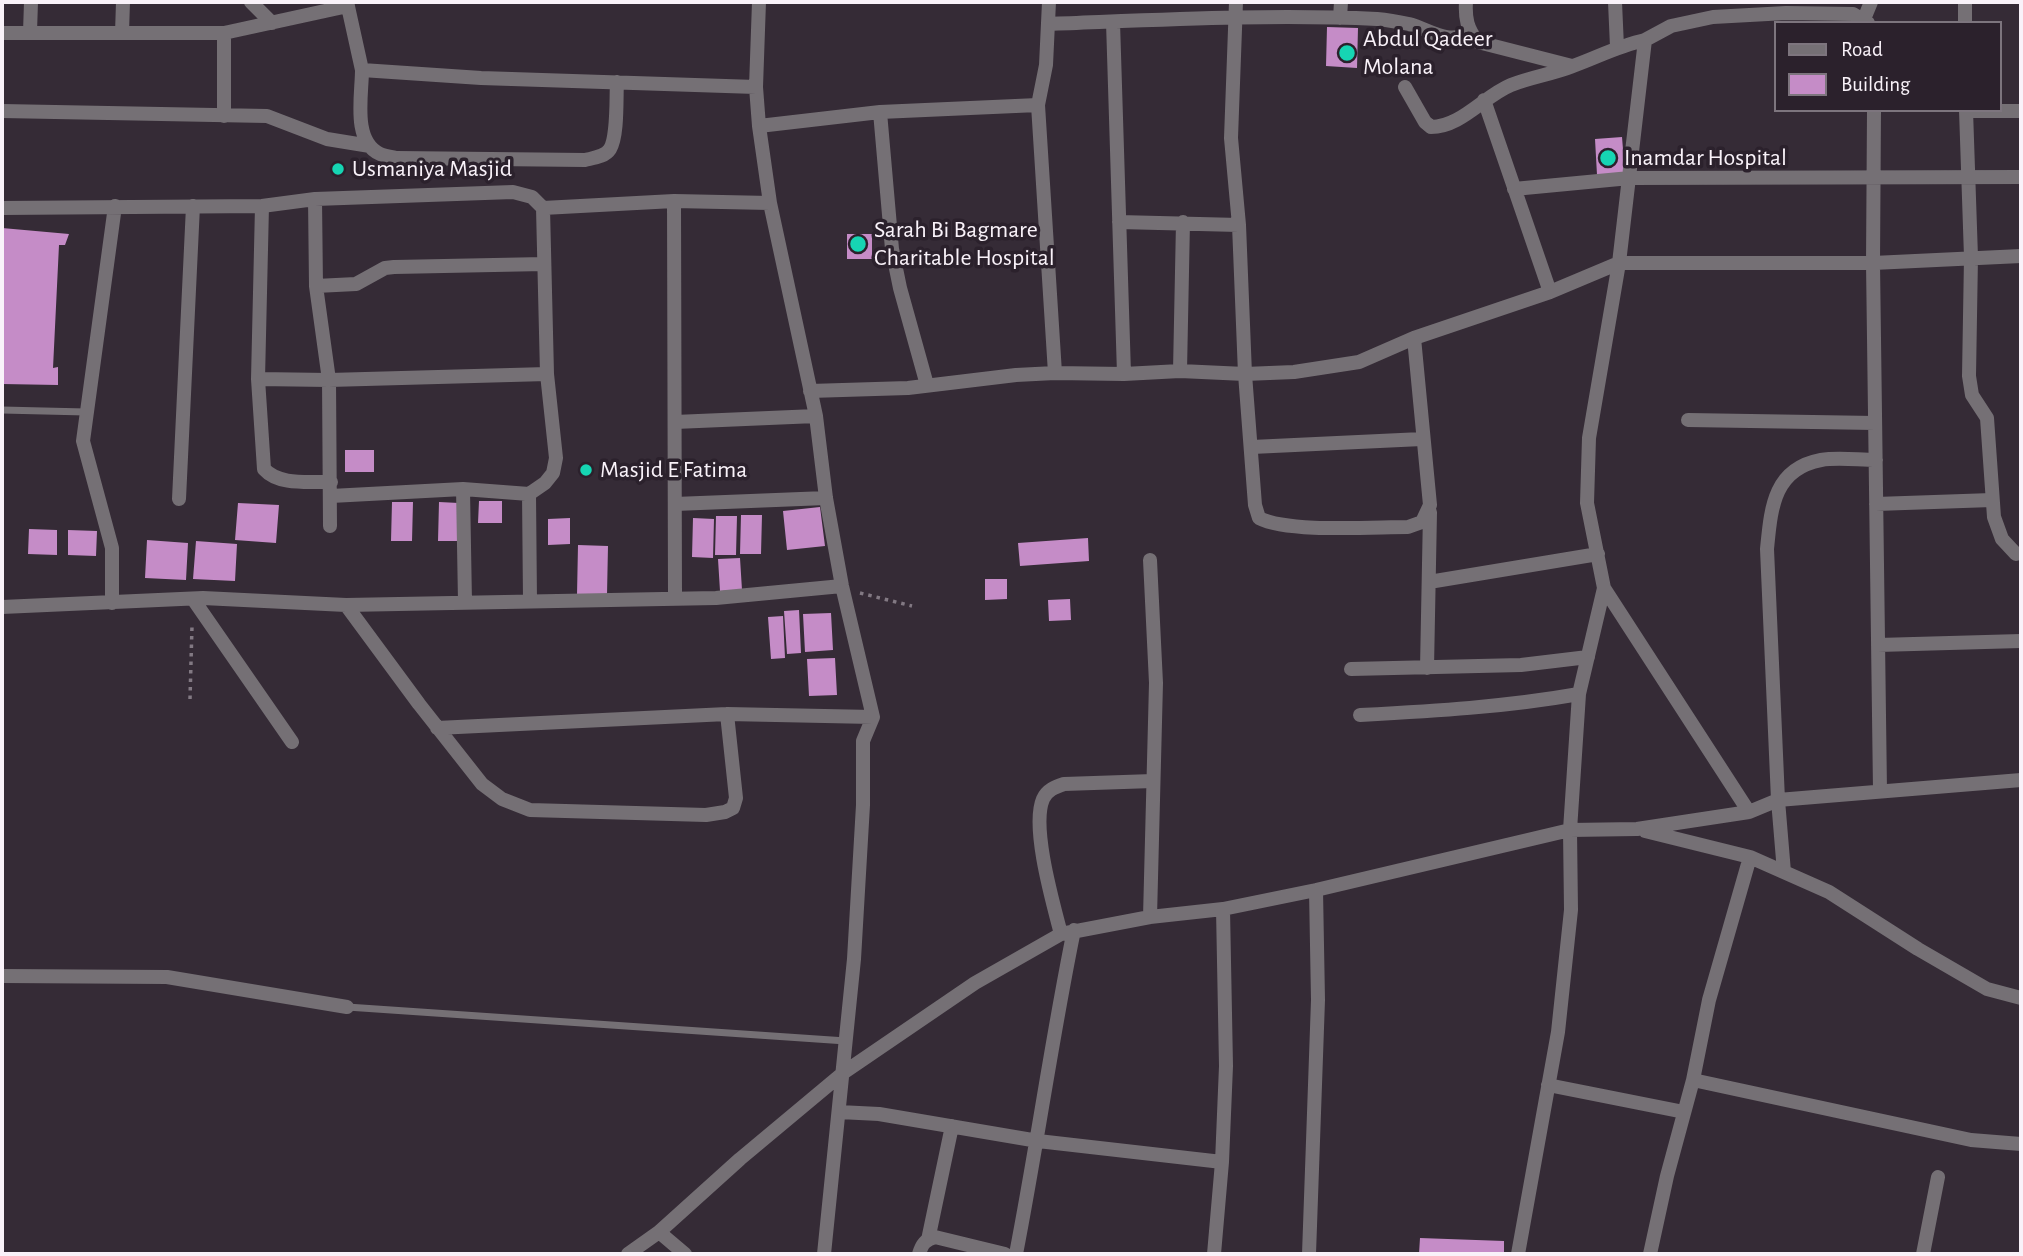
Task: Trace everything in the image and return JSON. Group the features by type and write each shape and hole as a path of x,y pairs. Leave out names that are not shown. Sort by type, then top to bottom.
{"street":[{"path":"30,32 31,2"},
{"path":"122,2 122,33"},
{"path":"251,2 272,23"},
{"path":"759,2 759,126 770,203 816,416 826,498 842,586 873,717 863,741 863,806 846,1041 824,1254"},
{"path":"1049,2 1046,65 1038,105 1055,373"},
{"path":"1236,2 1231,138 1239,225 1245,374 1255,505 1259,518 1269,523 1296,526 1408,527 1422,522 1430,505"},
{"path":"1340,18 1341,2"},
{"path":"1466,2 1465,17 1469,33 1478,42 1573,66"},
{"path":"1615,2 1617,47"},
{"path":"1713,2 1713,17"},
{"path":"1405,87 1425,122 1431,127 1440,127 1510,85 1644,40 1671,26 1786,7 1859,14 1871,2"},
{"path":"1965,2 1965,21"},
{"path":"2,33 224,33 347,4 362,70 361,127 370,146 380,154 397,158 585,160 601,157 610,150 613,136 617,82"},
{"path":"1049,24 1235,17 1340,18 1397,22 1441,37 1459,38 1469,33"},
{"path":"1113,22 1125,374"},
{"path":"224,33 224,116"},
{"path":"1644,40 1619,263 1588,449 1587,503 1604,588 1749,812"},
{"path":"362,70 481,78 757,87"},
{"path":"1484,100 1550,292"},
{"path":"759,126 880,112 1038,105"},
{"path":"2,111 267,116 327,139 370,146"},
{"path":"2002,111 2021,111"},
{"path":"880,112 892,249 927,385"},
{"path":"1874,112 1873,262 1880,790"},
{"path":"1966,112 1970,257 1969,376 1972,395 1987,418 1994,517 2002,539 2016,554"},
{"path":"1514,190 1630,177 2021,177"},
{"path":"2,208 262,206 315,199 513,192 532,197 543,208 547,374 556,458 553,473 545,483 529,494 463,489 331,489 271,477 264,469 258,379 262,206"},
{"path":"315,199 316,286 329,380 331,526"},
{"path":"543,208 674,201 770,203"},
{"path":"674,201 675,599"},
{"path":"112,603 112,548 83,441 114,206"},
{"path":"179,499 193,206"},
{"path":"1119,222 1239,225"},
{"path":"1180,371 1183,222"},
{"path":"810,391 927,385 1055,373 1294,373 1359,362 1415,338 1550,292 1619,263 1873,262 2021,256"},
{"path":"316,286 356,285 385,268 394,267 544,264"},
{"path":"1415,338 1430,505 1427,668"},
{"path":"258,379 329,380 547,374"},
{"path":"675,422 816,416"},
{"path":"1688,420 1875,423"},
{"path":"1252,447 1422,439"},
{"path":"1784,872 1778,800 1767,549 1770,511 1778,489 1796,468 1822,460 1876,460"},
{"path":"463,489 465,602"},
{"path":"529,494 530,601"},
{"path":"675,504 826,498"},
{"path":"1876,504 1992,500"},
{"path":"1429,582 1598,554"},
{"path":"1150,560 1156,683 1150,917"},
{"path":"2,607 193,599 346,606 716,598 842,586"},
{"path":"1518,1254 1558,1032 1571,909 1570,830 1579,694 1604,588"},
{"path":"193,599 292,742"},
{"path":"346,606 482,784 502,799 530,810 706,815 725,812 733,808 736,798 727,714"},
{"path":"1878,645 2021,641"},
{"path":"1351,669 1521,665 1588,657"},
{"path":"1360,715 1520,705 1579,694"},
{"path":"438,728 727,714 873,717"},
{"path":"628,1254 659,1232 740,1159 843,1073 975,983 1067,932 1150,917 1223,909 1317,890 1570,830 1637,829 1749,812 1778,800 2021,780"},
{"path":"1016,1254 1038,1141 1067,932 1041,844 1040,810 1044,797 1052,789 1064,784 1153,781"},
{"path":"1637,829 1749,857 1784,872 1829,892 1987,989 2021,998"},
{"path":"1650,1254 1667,1176 1693,1080 1709,1000 1749,857"},
{"path":"1309,1254 1318,1000 1317,890"},
{"path":"1214,1254 1222,1162 1226,1066 1223,909"},
{"path":"2,976 167,977 347,1007"},
{"path":"1693,1080 1970,1140 2021,1144"},
{"path":"1548,1085 1684,1112"},
{"path":"839,1112 879,1114 1038,1141 1222,1162"},
{"path":"928,1240 953,1126"},
{"path":"1923,1254 1938,1177"},
{"path":"659,1232 685,1254"},
{"path":"919,1254 921,1246 935,1237 1005,1254"}],"lane":[{"path":"2,410 86,412"},
{"path":"347,1007 846,1041"}],"path":[{"path":"842,586 912,606"},
{"path":"190,699 193,599"}],"building":[{"path":"1327,27 1358,28 1357,68 1326,66"},
{"path":"1622,137 1625,174 1597,175 1595,139"},
{"path":"2,228 69,234 65,245 59,245 53,368 58,367 58,385 2,384"},
{"path":"847,234 872,234 872,259 847,259"},
{"path":"345,450 374,450 374,472 345,472"},
{"path":"479,501 502,501 502,523 478,523"},
{"path":"392,502 413,502 412,541 391,541"},
{"path":"439,502 459,503 459,541 438,541"},
{"path":"238,503 279,505 276,543 235,540"},
{"path":"820,507 825,546 787,550 783,511"},
{"path":"741,515 762,515 761,554 740,554"},
{"path":"716,516 737,516 736,555 715,555"},
{"path":"570,518 570,544 548,545 548,519"},
{"path":"693,518 714,519 713,558 692,557"},
{"path":"29,529 57,530 57,555 28,554"},
{"path":"68,530 97,531 96,556 68,555"},
{"path":"1088,538 1089,561 1020,566 1018,543"},
{"path":"147,540 188,543 186,580 145,578"},
{"path":"196,541 237,544 235,581 193,579"},
{"path":"578,545 608,546 607,595 577,595"},
{"path":"740,558 742,590 720,591 718,559"},
{"path":"985,579 1007,579 1007,599 985,600"},
{"path":"1070,599 1071,620 1049,621 1048,600"},
{"path":"799,610 801,653 787,654 784,611"},
{"path":"831,613 833,650 805,652 803,614"},
{"path":"783,616 785,658 771,659 768,617"},
{"path":"835,658 837,695 809,696 807,659"},
{"path":"1420,1238 1504,1241 1504,1254 1419,1254"}],"place":[{"name":"Abdul Qadeer Molana","path":"1347,53"},
{"name":"Inamdar Hospital","path":"1608,158"},
{"name":"Usmaniya Masjid","path":"338,169"},
{"name":"Sarah Bi Bagmare Charitable Hospital","path":"858,244"},
{"name":"Masjid E Fatima","path":"586,470"}]}
